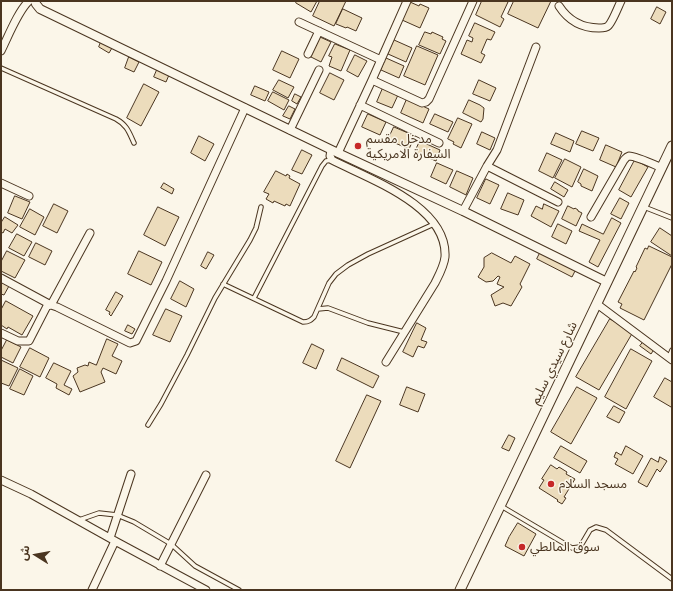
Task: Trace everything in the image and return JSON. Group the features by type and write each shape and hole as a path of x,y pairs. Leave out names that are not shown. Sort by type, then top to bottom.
{"main road":[{"name":"شارع سيدي سليم","path":"460,590 672,146"}],"street":[{"path":"1,51 24,6 29,1"},
{"path":"35,1 40,9 290,130 463,211 607,282"},
{"path":"386,362 435,282 444,262 443,238 435,224 427,215 392,189 332,160 330,156 360,106 407,1"},
{"path":"372,80 422,103 426,102 429,99 473,1"},
{"path":"559,6 576,23 583,26 604,28 611,22 621,1"},
{"path":"299,22 381,60"},
{"path":"308,54 319,31"},
{"path":"463,211 497,150 536,47"},
{"path":"290,130 319,70"},
{"path":"360,106 439,142"},
{"path":"1,278 51,305 130,343 136,342 166,281 245,108"},
{"path":"591,217 626,157 632,156 662,168"},
{"path":"487,166 558,202"},
{"path":"1,183 29,196"},
{"path":"1,333 18,341 29,341 47,306 51,305 90,233"},
{"path":"597,304 671,356"},
{"path":"92,590 112,540 131,474"},
{"path":"160,566 206,475"},
{"path":"1,480 31,494 112,540 206,590"}],"lane":[{"path":"1,68 116,119 123,123 126,127 134,143"},
{"path":"254,298 322,166 326,161 332,160"},
{"path":"148,425 187,355 215,298 250,240 256,228 261,206"},
{"path":"643,206 672,218"},
{"path":"223,284 303,322 306,322 314,317 329,283 336,274 348,265 368,254 435,224"},
{"path":"318,309 328,308 368,324 404,332"},
{"path":"500,506 572,548 580,547 590,530 596,526 606,530 672,578"},
{"path":"78,521 99,513 118,515 134,522 171,544 195,566 239,590"}],"building":[{"path":"297,1 317,1 311,12 296,3"},
{"path":"320,1 346,1 334,26 313,16"},
{"path":"482,1 508,2 501,17 504,19 500,27 476,15"},
{"path":"514,1 551,1 538,28 508,14"},
{"path":"410,2 429,8 420,28 402,20"},
{"path":"657,7 666,12 660,24 651,19"},
{"path":"343,9 362,18 356,31 336,24"},
{"path":"475,23 495,32 491,40 487,39 481,53 485,55 481,63 461,54 467,40 472,42 473,38 469,36"},
{"path":"425,32 431,34 432,32 443,37 442,39 446,41 440,54 419,45"},
{"path":"320,37 331,42 321,62 311,57"},
{"path":"394,40 412,48 406,62 388,54"},
{"path":"101,42 112,48 109,53 99,47"},
{"path":"335,44 350,50 341,71 329,66 332,57 329,56"},
{"path":"417,46 438,55 425,85 404,76"},
{"path":"282,51 299,59 290,78 273,70"},
{"path":"355,55 367,61 358,77 347,71"},
{"path":"129,57 139,62 134,72 125,68"},
{"path":"386,58 404,66 399,78 381,70"},
{"path":"157,70 169,75 166,82 154,77"},
{"path":"330,73 344,80 334,100 320,93"},
{"path":"279,80 294,87 288,98 273,90"},
{"path":"479,80 496,88 490,101 473,94"},
{"path":"144,84 159,92 141,126 127,118"},
{"path":"255,86 269,92 265,101 251,95"},
{"path":"383,88 398,95 392,108 377,102"},
{"path":"273,92 289,100 284,110 268,101"},
{"path":"295,94 301,97 297,104 292,101"},
{"path":"407,99 429,109 423,123 401,113"},
{"path":"469,100 484,108 483,119 481,122 463,113"},
{"path":"289,106 295,109 290,119 283,116"},
{"path":"368,114 386,122 380,135 362,127"},
{"path":"435,114 453,122 448,132 430,124"},
{"path":"458,118 472,124 461,148 453,144 454,142 448,139"},
{"path":"394,127 415,136 409,149 388,140"},
{"path":"582,131 599,138 593,151 576,144"},
{"path":"482,132 495,138 490,150 477,144"},
{"path":"556,133 574,141 570,152 551,144"},
{"path":"199,136 214,144 205,161 191,153"},
{"path":"420,141 440,150 436,161 415,152"},
{"path":"606,145 622,152 616,167 600,160"},
{"path":"302,150 312,155 302,174 292,170"},
{"path":"547,153 562,160 553,178 539,171"},
{"path":"565,159 581,167 572,187 555,178"},
{"path":"635,160 648,167 631,197 619,190"},
{"path":"437,163 453,170 446,184 431,177"},
{"path":"584,169 598,176 592,191 581,186 578,182"},
{"path":"276,171 286,176 287,174 290,176 289,178 300,184 290,206 286,204 285,206 274,201 273,203 266,199 269,194 264,192"},
{"path":"457,171 473,178 466,195 450,187"},
{"path":"486,179 499,185 490,204 477,198"},
{"path":"555,182 568,190 564,197 551,189"},
{"path":"164,183 174,189 172,194 161,188"},
{"path":"508,193 524,200 518,215 501,209"},
{"path":"15,196 30,202 22,219 8,213"},
{"path":"620,198 629,203 621,219 611,214"},
{"path":"54,204 68,211 57,233 43,226"},
{"path":"544,204 559,211 551,227 531,216 536,206 542,209"},
{"path":"568,206 574,209 575,208 582,213 576,226 562,219"},
{"path":"158,207 179,217 165,246 144,235"},
{"path":"30,209 44,217 35,235 20,227"},
{"path":"5,217 18,225 12,233 5,229 3,233 1,232 1,223"},
{"path":"612,218 621,223 598,267 589,262 600,240 579,231 582,224 603,234"},
{"path":"558,224 572,231 566,244 552,237"},
{"path":"660,228 672,236 672,256 651,242"},
{"path":"17,234 32,242 24,256 9,248"},
{"path":"36,243 52,251 45,265 29,257"},
{"path":"649,246 672,257 672,264 644,320 620,308 622,304 618,302 637,268 636,267 645,248 647,249"},
{"path":"7,251 25,260 15,278 1,271 1,262"},
{"path":"139,251 162,262 151,285 128,274"},
{"path":"208,252 214,255 206,269 201,266"},
{"path":"492,253 511,263 515,256 530,264 520,284 522,287 511,306 503,303 495,306 491,295 504,287 497,284 500,277 498,276 493,281 486,282 478,277 484,267 484,258"},
{"path":"540,253 576,269 572,277 537,259"},
{"path":"180,281 194,289 186,307 171,299"},
{"path":"1,282 9,286 4,295 1,294"},
{"path":"116,292 123,296 111,316 109,314 110,312 106,310"},
{"path":"6,301 33,316 22,335 8,327 7,329 1,325 1,310"},
{"path":"166,309 182,316 170,342 153,335"},
{"path":"610,319 633,332 599,390 576,377"},
{"path":"417,323 426,328 421,340 427,342 424,348 418,346 413,357 403,352"},
{"path":"128,325 135,329 132,334 125,331"},
{"path":"107,339 118,344 112,356 122,361 116,374 103,368 101,372 105,382 80,392 73,376 78,372 77,368 85,365 88,366 89,362 96,365"},
{"path":"7,340 21,347 13,363 1,357 1,351"},
{"path":"644,341 655,348 651,354 640,346"},
{"path":"312,344 324,350 316,369 303,363"},
{"path":"30,348 49,358 40,377 20,367"},
{"path":"631,349 652,361 626,409 605,397"},
{"path":"342,358 379,376 373,388 337,370"},
{"path":"1,360 18,368 9,386 1,383"},
{"path":"54,363 71,371 64,385 72,389 69,395 56,388 57,384 46,378"},
{"path":"20,369 33,376 24,395 10,389"},
{"path":"665,378 672,382 671,407 654,397"},
{"path":"407,387 425,394 418,412 400,405"},
{"path":"577,387 597,398 571,444 551,432"},
{"path":"367,395 381,401 350,468 336,461"},
{"path":"614,406 625,412 619,423 607,417"},
{"path":"509,435 515,438 509,451 502,448"},
{"path":"561,446 587,461 580,473 554,458"},
{"path":"626,446 643,456 633,474 615,464 618,459 614,457 616,452 621,455"},
{"path":"660,457 667,461 660,472 657,469 647,487 638,482 651,458 658,462"},
{"path":"551,465 557,469 559,467 567,472 566,474 575,479 564,497 566,498 562,504 539,488 544,480 542,479"},
{"path":"518,523 536,534 524,556 505,546"}],"place":[{"name":"مدخل مقسم السفارة الامريكية","path":"358,146"},
{"name":"مسجد السلام","path":"551,484"},
{"name":"سوق المالطي","path":"522,547"}]}
